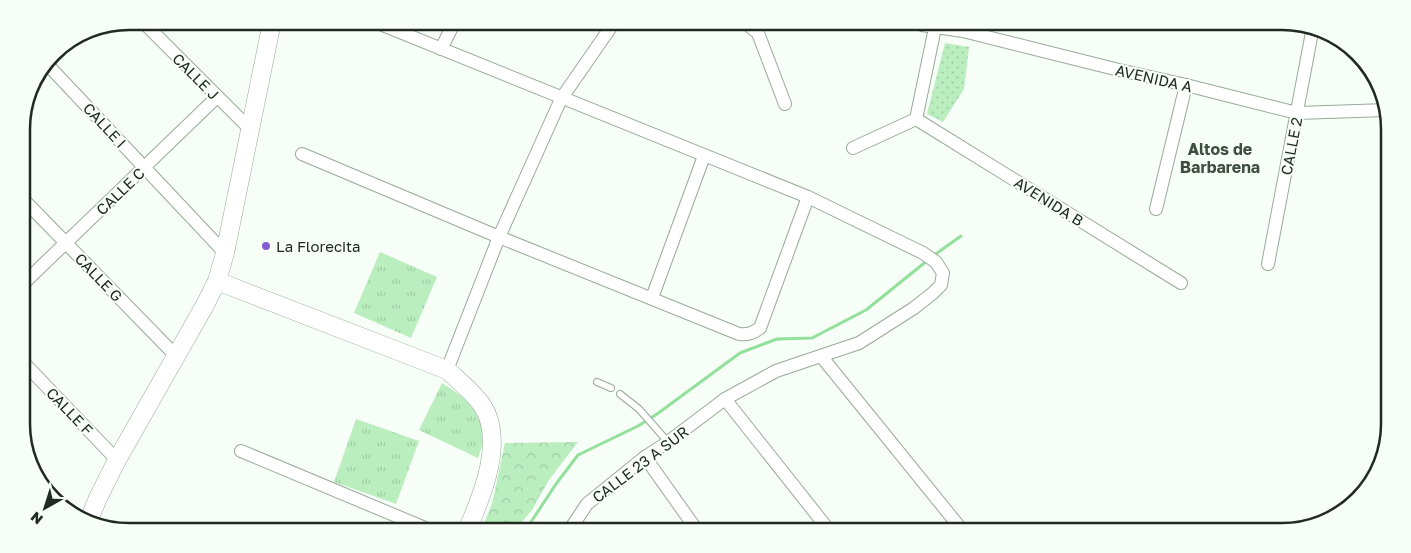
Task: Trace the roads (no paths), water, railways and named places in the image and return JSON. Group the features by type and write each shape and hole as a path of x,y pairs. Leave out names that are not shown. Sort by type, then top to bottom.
{"main road":[{"path":"91,515 117,460 217,281 225,253 270,30"},
{"path":"217,281 447,370 466,387 483,406 490,422 493,442 487,477 470,523"}],"street":[{"name":"CALLE J","path":"151,30 251,130"},
{"path":"302,154 740,334 750,334 760,328 808,198 394,30"},
{"path":"440,50 450,30"},
{"path":"447,370 499,236 561,99 609,30"},
{"path":"754,30 758,33 785,104"},
{"path":"853,148 916,120 935,30"},
{"name":"AVENIDA A","path":"949,30 1186,84 1297,113 1379,110"},
{"name":"CALLE 2","path":"1268,264 1312,34"},
{"name":"CALLE I","path":"51,68 225,253"},
{"path":"1156,209 1186,84"},
{"name":"CALLE C","path":"30,277 217,97"},
{"name":"AVENIDA B","path":"916,120 1181,283"},
{"path":"652,298 704,156"},
{"name":"CALLE 23 A SUR","path":"574,523 587,504 645,457 725,399 776,372 859,343 914,308 941,285 943,273 936,262 923,253 808,198"},
{"name":"CALLE G","path":"30,206 176,356"},
{"path":"821,356 956,523"},
{"name":"CALLE F","path":"30,369 117,460"},
{"path":"725,399 823,523"},
{"path":"241,451 413,523"},
{"path":"645,457 692,523"}],"lane":[{"path":"597,382 611,388"},
{"path":"620,394 639,409 668,442"}],"waterway":[{"path":"933,256 961,236"},
{"path":"530,523 578,455 638,426 740,353 777,339 812,338 866,310 928,260"}],"place":[{"name":"La Florecita","path":"266,246"}],"district":[{"name":"Altos de Barbarena","path":"1220,158"}]}
